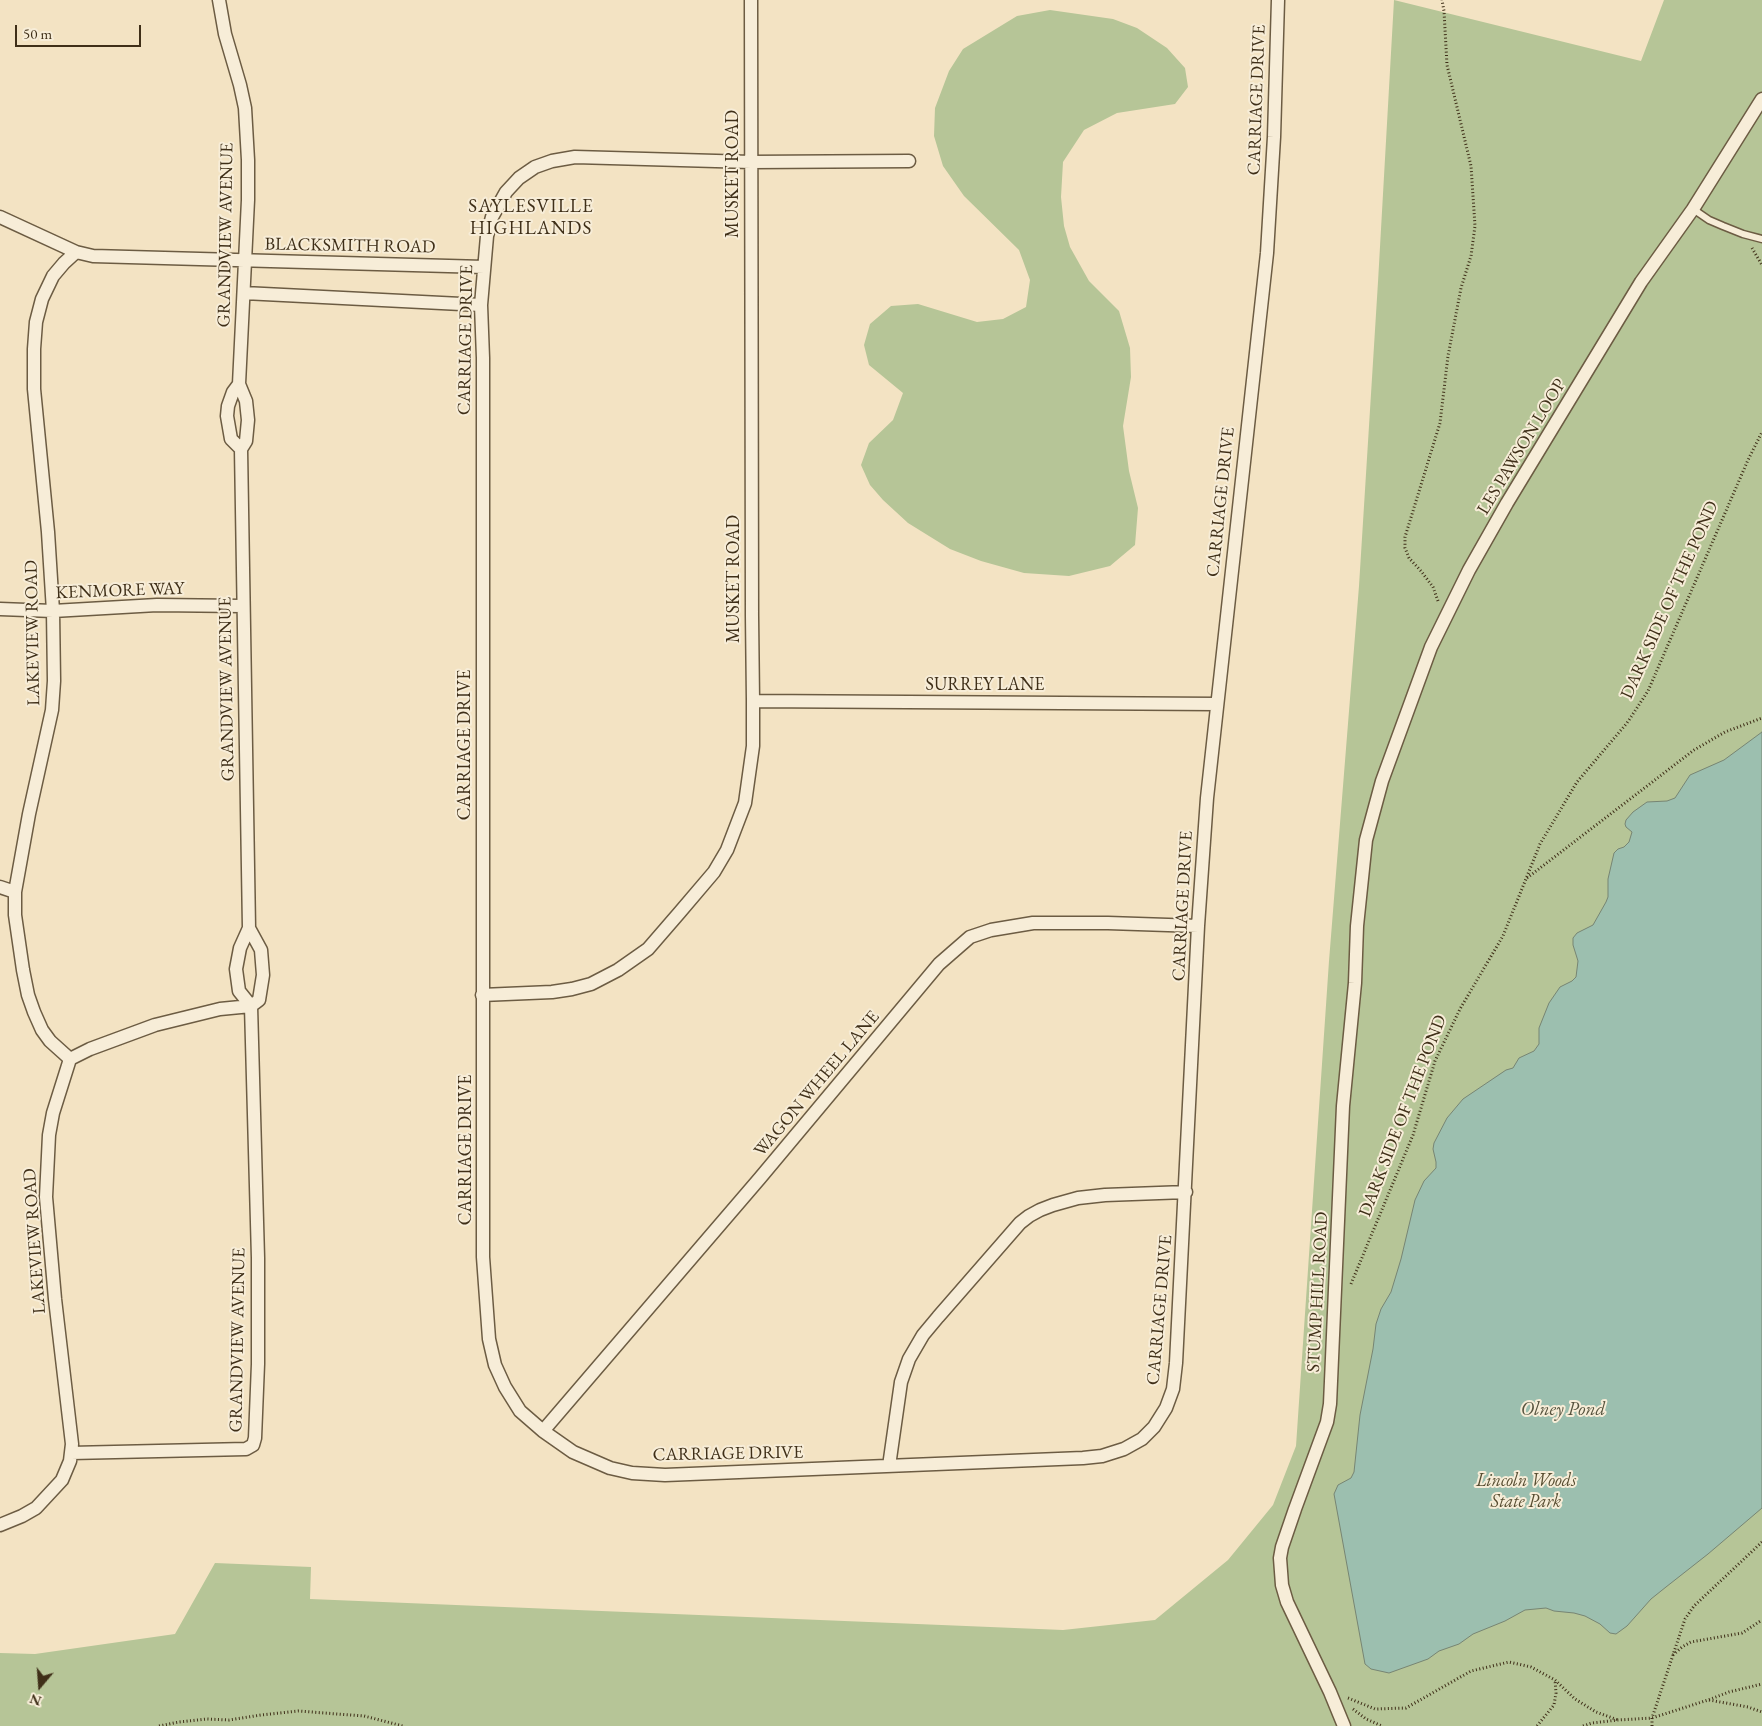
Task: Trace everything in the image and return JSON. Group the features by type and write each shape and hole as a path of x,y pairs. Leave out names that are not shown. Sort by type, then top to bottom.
{"street":[{"name":"GRANDVIEW AVENUE","path":"219,0 225,34 245,108 248,192 244,294 238,384 228,406 227,416 231,439 241,449"},
{"name":"MUSKET ROAD","path":"482,995 552,992 591,984 618,970 648,949 703,885 728,850 745,803 753,746 750,0"},
{"name":"CARRIAGE DRIVE","path":"908,161 751,162 575,157 552,161 535,167 519,178 499,203 492,217 487,236 481,305 483,358 483,1257 488,1339 495,1365 505,1388 520,1411 543,1431 573,1452 602,1465 632,1473 665,1475 1102,1456 1124,1449 1142,1439 1154,1427 1166,1408 1173,1389 1176,1363 1186,1192 1186,1144 1206,818 1267,253 1274,138 1278,0"},
{"name":"LES PAWSON LOOP","path":"1366,840 1382,781 1403,720 1431,647 1469,570 1507,503 1642,282 1693,209 1762,99"},
{"name":"BLACKSMITH ROAD","path":"0,217 76,252 93,256 484,267"},
{"name":"LAKEVIEW ROAD","path":"71,1453 72,1444 55,1299 46,1197 47,1164 52,1120 70,1059 50,1041 42,1030 28,996 15,914 15,892 29,814 52,710 54,681 53,611 46,494 34,389 36,322 42,299 53,276 76,252"},
{"path":"244,294 481,305"},
{"name":"GRANDVIEW AVENUE","path":"71,1453 224,1451 246,1449 253,1445 255,1438 258,1364 258,1258 250,1006 239,991 236,969 240,948 249,928 242,606 241,449 246,440 248,420 246,401 238,384"},
{"name":"KENMORE WAY","path":"0,609 53,611 157,605 242,606"},
{"name":"SURREY LANE","path":"753,701 1217,704"},
{"name":"STUMP HILL ROAD","path":"1344,1726 1287,1602 1282,1585 1280,1558 1295,1509 1327,1422 1330,1404 1343,1106 1355,983 1357,926 1366,840"},
{"path":"0,887 15,892"},
{"name":"WAGON WHEEL LANE","path":"543,1431 760,1178 939,964 970,936 986,931 1033,923 1198,926"},
{"name":"GRANDVIEW AVENUE","path":"249,928 261,950 263,975 259,1000 250,1006"},
{"path":"70,1059 90,1049 156,1025 220,1009 250,1006"},
{"path":"889,1466 901,1382 909,1359 923,1335 1020,1223 1040,1210 1078,1198 1105,1194 1186,1192"},
{"path":"0,1525 36,1508 52,1492 62,1480 71,1453"}],"lane":[{"path":"1693,209 1709,220 1743,234 1762,239"}],"path":[{"path":"1442,0 1447,65 1470,166 1475,226 1471,256 1461,288 1448,356 1440,423 1406,537 1405,548 1409,558 1422,571 1433,587 1446,618"},
{"name":"DARK SIDE OF THE POND","path":"1350,1286 1413,1135 1436,1061 1460,1009 1503,936 1540,844 1578,782 1627,723 1648,692 1748,460 1762,432"},
{"path":"1526,878 1694,750 1725,732 1762,718"},
{"path":"1652,1726 1652,1718 1685,1620 1694,1606 1762,1542"},
{"path":"1666,1675 1673,1655 1682,1647 1691,1642 1742,1633 1762,1620"},
{"path":"1330,1692 1375,1709 1406,1708 1471,1671 1509,1662 1531,1667 1555,1680 1575,1700 1596,1712 1618,1720"},
{"path":"1537,1726 1554,1705 1556,1693 1555,1680"},
{"path":"1583,1726 1592,1723 1652,1718 1729,1692 1762,1684"},
{"path":"1708,1700 1748,1707 1762,1712"},
{"path":"1352,1708 1366,1719 1382,1726"},
{"path":"158,1726 179,1722 207,1719 229,1720 298,1711 364,1716 402,1726"}],"green space":[{"name":"Lincoln Woods State Park","path":"1394,0 1641,61 1664,0 1762,0 1762,1726 0,1726 0,1653 35,1654 175,1634 215,1563 311,1567 310,1599 1063,1630 1155,1620 1228,1560 1273,1505 1296,1446 1329,961 1359,586"},
{"path":"1050,10 1113,19 1137,28 1167,48 1185,68 1188,87 1175,104 1117,113 1084,130 1063,162 1061,197 1064,226 1070,247 1089,281 1119,311 1130,348 1131,377 1123,426 1129,471 1138,508 1135,545 1110,566 1069,576 1024,573 981,561 950,549 908,523 883,500 870,485 861,465 869,443 893,420 903,393 869,365 864,345 870,324 891,306 918,304 977,322 1003,319 1026,307 1030,280 1019,250 964,196 943,166 934,136 935,108 949,71 963,49 1017,16"}],"water":[{"name":"Olney Pond","path":"1762,732 1762,1508 1651,1599 1627,1626 1616,1634 1610,1633 1600,1624 1585,1616 1574,1613 1554,1611 1546,1608 1525,1610 1505,1621 1473,1634 1459,1644 1439,1651 1428,1659 1389,1673 1371,1669 1365,1664 1334,1494 1338,1485 1351,1478 1354,1472 1360,1415 1376,1324 1381,1309 1391,1292 1415,1200 1424,1181 1436,1168 1434,1143 1447,1118 1463,1099 1506,1070 1513,1068 1519,1058 1534,1051 1539,1044 1539,1028 1549,1003 1560,987 1576,977 1578,961 1573,938 1577,933 1593,925 1608,897 1608,879 1614,853 1629,842 1632,832 1626,827 1626,820 1633,812 1647,802 1667,801 1675,798 1690,775 1724,760"}],"district":[{"name":"SAYLESVILLE HIGHLANDS","path":"531,218"}]}
